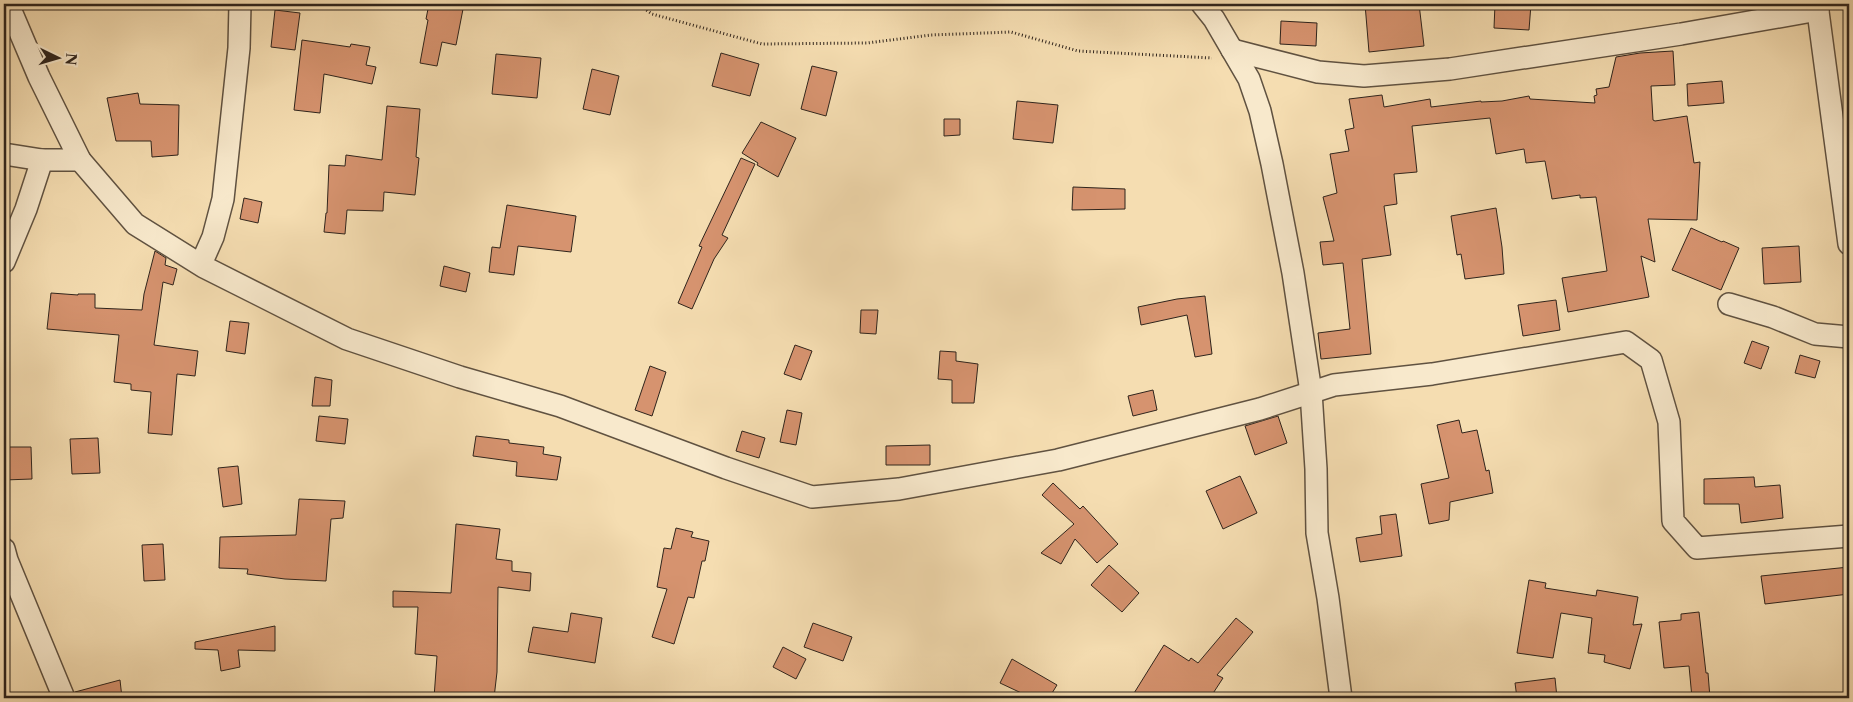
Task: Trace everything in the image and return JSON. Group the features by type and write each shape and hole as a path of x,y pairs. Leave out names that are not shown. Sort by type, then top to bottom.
{"street":[{"path":"8,4 39,77 80,160 135,224 201,264 347,339 460,377 560,406 726,468 812,497 899,489 1058,460 1260,409 1334,385 1432,374 1626,342 1651,360 1669,422 1673,521 1697,548 1849,536"},
{"path":"201,264 213,237 223,199 239,48 240,4"},
{"path":"1202,4 1214,19 1249,79 1260,111 1293,273 1310,392 1316,469 1317,534 1328,598 1341,698"},
{"path":"1235,55 1318,72 1364,76 1477,65 1681,34 1817,7 1849,244"},
{"path":"4,154 42,160 80,160"},
{"path":"4,262 26,209 42,160"},
{"path":"1729,304 1773,317 1815,334 1849,337"},
{"path":"4,549 64,698"}],"path":[{"path":"638,4 652,14 762,44 867,44 931,35 1011,32 1078,51 1235,55"}],"building":[{"path":"429,4 464,4 456,45 442,42 437,66 420,63"},
{"path":"1365,4 1419,4 1424,46 1369,52"},
{"path":"1495,4 1531,4 1529,30 1494,28"},
{"path":"275,10 300,13 295,50 271,47"},
{"path":"1281,21 1317,23 1316,46 1280,44"},
{"path":"302,40 350,47 351,44 370,47 366,65 376,67 372,84 324,74 320,113 294,110"},
{"path":"1673,51 1675,85 1651,86 1653,120 1687,116 1694,163 1700,162 1697,220 1648,219 1655,262 1641,256 1649,297 1568,312 1562,278 1607,271 1596,197 1580,198 1580,195 1552,199 1545,161 1526,163 1524,149 1496,154 1490,118 1412,126 1417,172 1394,174 1397,204 1384,206 1391,255 1362,259 1371,354 1321,359 1318,333 1350,329 1343,263 1323,265 1320,242 1334,241 1323,197 1337,193 1330,154 1349,151 1345,130 1354,128 1349,99 1382,95 1384,107 1430,99 1431,107 1481,101 1502,101 1529,96 1530,99 1595,103 1596,89 1609,87 1616,57"},
{"path":"721,53 759,64 750,96 712,86"},
{"path":"496,54 541,58 537,98 492,94"},
{"path":"812,66 837,72 826,116 801,109"},
{"path":"592,69 619,76 610,115 583,109"},
{"path":"1722,81 1724,103 1688,106 1687,84"},
{"path":"138,93 140,104 179,105 178,155 152,157 151,141 116,141 107,98"},
{"path":"1017,101 1058,105 1053,143 1013,139"},
{"path":"387,106 420,109 416,157 419,158 415,195 384,192 383,211 347,210 345,234 324,232 327,213 329,165 345,166 346,155 382,160"},
{"path":"944,119 960,119 960,135 944,136"},
{"path":"761,122 796,138 778,177 757,165 758,163 742,153"},
{"path":"741,158 755,164 722,235 728,238 714,259 692,309 678,303 702,247 699,246"},
{"path":"1073,187 1125,189 1125,209 1072,210"},
{"path":"244,198 262,202 258,223 240,219"},
{"path":"507,205 576,216 571,252 518,246 514,275 489,272 492,247 500,248"},
{"path":"1496,208 1504,274 1465,279 1461,254 1457,255 1451,216"},
{"path":"1691,228 1739,248 1721,290 1672,270"},
{"path":"1799,246 1801,282 1764,284 1762,248"},
{"path":"155,251 166,258 165,265 177,269 173,285 163,282 154,345 198,351 195,376 177,374 172,435 148,433 151,392 131,390 131,384 114,382 119,335 47,329 51,293 95,294 95,308 142,310"},
{"path":"444,266 470,273 466,292 440,286"},
{"path":"1205,296 1212,354 1195,357 1187,315 1141,325 1138,307 1177,299"},
{"path":"1556,300 1560,330 1523,336 1518,305"},
{"path":"861,310 878,310 876,334 860,333"},
{"path":"230,321 249,323 245,354 226,351"},
{"path":"1752,341 1769,347 1761,369 1744,363"},
{"path":"795,345 812,351 801,380 784,374"},
{"path":"940,351 956,352 956,361 978,364 974,403 952,403 952,380 938,379"},
{"path":"1800,355 1820,361 1815,378 1795,373"},
{"path":"650,366 666,372 652,416 635,410"},
{"path":"315,377 332,380 330,406 312,406"},
{"path":"1153,390 1157,410 1133,416 1128,396"},
{"path":"787,410 802,413 796,445 780,442"},
{"path":"319,416 348,419 345,444 316,441"},
{"path":"1278,416 1287,443 1255,455 1245,426"},
{"path":"1459,420 1462,433 1477,430 1486,471 1489,470 1493,493 1450,502 1449,520 1429,524 1421,484 1449,478 1437,425"},
{"path":"742,431 765,438 759,458 736,451"},
{"path":"476,436 509,440 509,443 544,447 543,454 561,457 557,480 516,476 517,462 473,456"},
{"path":"98,438 100,473 72,474 70,439"},
{"path":"930,445 930,465 886,465 886,446"},
{"path":"4,447 31,447 32,479 4,480"},
{"path":"238,466 242,504 223,507 218,468"},
{"path":"1240,476 1257,513 1223,529 1206,491"},
{"path":"1754,477 1755,487 1780,485 1783,518 1741,523 1739,504 1704,504 1704,479"},
{"path":"1053,483 1080,509 1083,506 1118,544 1097,563 1075,539 1061,564 1041,553 1074,524 1042,495"},
{"path":"299,499 345,501 343,518 331,519 326,581 285,579 247,574 248,569 219,568 220,537 296,535"},
{"path":"1396,514 1402,556 1360,562 1356,538 1382,534 1380,516"},
{"path":"456,524 500,529 496,559 512,561 512,571 531,573 530,591 498,587 497,672 494,698 434,698 437,656 415,654 418,607 393,607 393,591 451,593"},
{"path":"676,528 693,532 691,537 709,541 705,561 702,561 694,598 688,597 674,644 652,637 667,589 657,587 664,548 671,549"},
{"path":"163,544 165,580 144,581 142,545"},
{"path":"1109,565 1139,593 1122,612 1091,585"},
{"path":"1849,567 1849,594 1765,604 1761,576"},
{"path":"1529,580 1546,583 1545,588 1596,596 1597,590 1638,597 1633,625 1642,624 1630,669 1604,662 1605,655 1588,653 1592,618 1561,613 1553,658 1517,653"},
{"path":"1699,612 1710,698 1692,698 1689,666 1664,668 1659,622 1681,620 1681,614"},
{"path":"571,613 602,618 595,663 528,652 533,627 568,632"},
{"path":"1236,618 1253,632 1217,675 1223,678 1210,698 1131,698 1164,645 1189,661 1191,658 1198,663"},
{"path":"813,623 852,637 843,661 804,647"},
{"path":"275,626 275,651 238,650 240,667 221,671 218,650 195,649 195,642"},
{"path":"783,647 806,659 796,679 773,667"},
{"path":"1012,659 1057,685 1049,698 1032,698 1000,683"},
{"path":"1555,678 1557,698 1517,698 1515,683"},
{"path":"120,680 122,698 76,698 75,692"}]}
